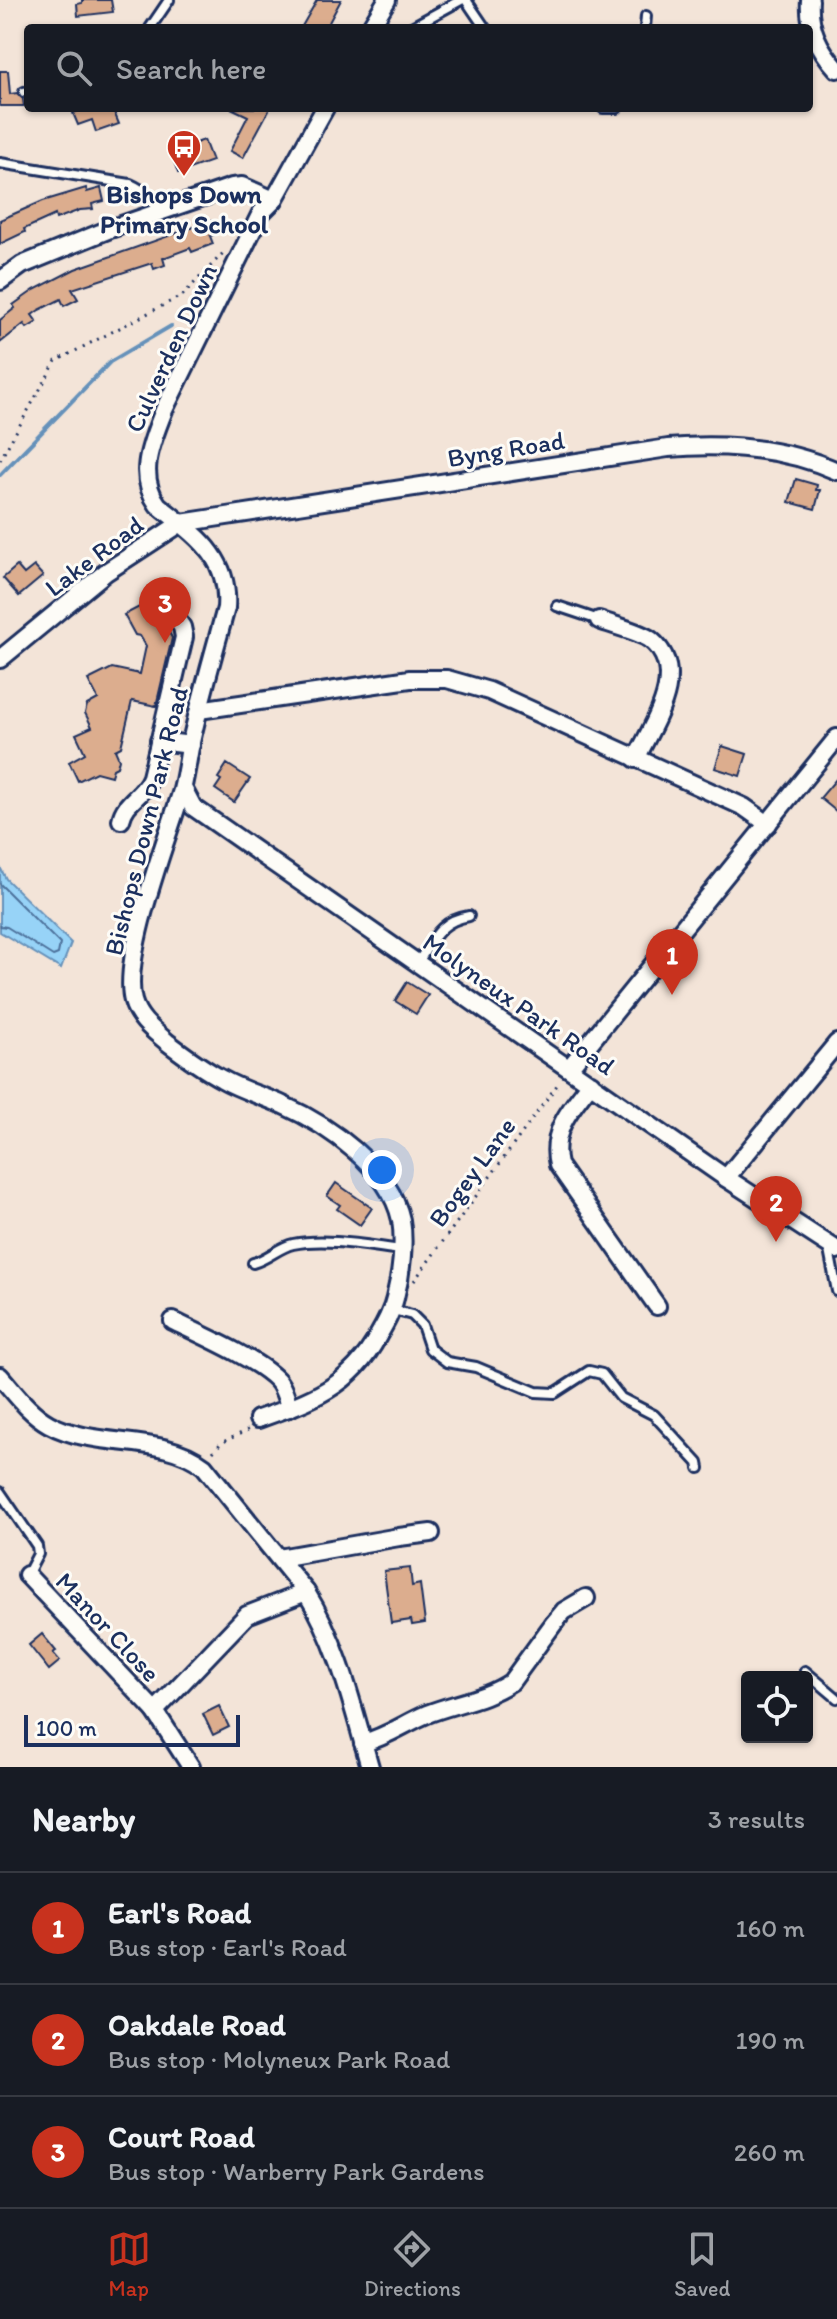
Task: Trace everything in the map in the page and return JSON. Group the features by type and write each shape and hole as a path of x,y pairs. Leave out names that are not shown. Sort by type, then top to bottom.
{"street":[{"path":"810,0 812,24"},
{"path":"371,24 379,3"},
{"path":"813,32 824,54 837,69"},
{"name":"Culverden Down","path":"215,556 158,505 147,485 146,466 164,410 261,213 274,200 323,112"},
{"path":"0,281 22,265 232,187 242,186 274,200"},
{"name":"Byng Road","path":"181,523 693,446 743,446 772,451 837,471"},
{"name":"Lake Road","path":"0,659 106,572 181,523"},
{"name":"Bishops Down Park Road","path":"215,556 226,578 226,608 199,710 183,788 149,895 134,958 133,1002 141,1018 181,1053 223,1080 311,1119 349,1145 370,1166 392,1197 401,1219 402,1250 393,1310 372,1349 353,1373 334,1388 258,1419"},
{"path":"121,820 128,803 147,788 184,637 182,627 168,606"},
{"path":"599,620 651,639 667,662 667,694 636,759"},
{"path":"199,710 410,679 447,679 489,691 744,807 768,824"},
{"path":"570,1067 837,738"},
{"path":"159,741 191,745"},
{"name":"Molyneux Park Road","path":"183,788 193,807 726,1178 833,1247"},
{"path":"726,1178 837,1043"},
{"path":"591,1083 563,1118 555,1154 558,1165 657,1306"},
{"path":"173,1321 270,1374 278,1381 290,1408"},
{"path":"0,1376 47,1423 70,1433 169,1449 193,1457 204,1466 306,1592 336,1652 370,1767"},
{"path":"279,1558 431,1533"},
{"name":"Manor Close","path":"27,1575 155,1711 191,1767"},
{"name":"Manor Close","path":"155,1711 247,1615 306,1592"},
{"path":"363,1743 383,1738 424,1715 498,1690 511,1682 564,1611 586,1598"}],"lane":[{"path":"153,24 169,0"},
{"path":"418,24 463,0 482,24"},
{"path":"645,24 646,16"},
{"path":"0,163 130,184 149,196 158,213"},
{"path":"557,606 599,620"},
{"path":"418,962 443,925 469,916"},
{"path":"253,1263 293,1244 335,1243 402,1250"},
{"path":"833,1247 837,1291"},
{"path":"393,1310 412,1315 422,1325 430,1349 447,1362 476,1367 536,1392 555,1393 582,1374 596,1371 608,1379 621,1398 645,1409 663,1423 699,1468"},
{"path":"0,1492 37,1546 38,1554 27,1575"},
{"path":"813,1678 837,1698"}],"path":[{"path":"0,460 56,361 183,295 232,244"},
{"name":"Bogey Lane","path":"397,1292 416,1279 570,1067"},
{"path":"204,1466 221,1443 258,1426 258,1419"}],"water":[{"path":"0,867 6,879 71,943 61,969 0,932"}],"building":[{"path":"82,0 111,0 113,12 78,16 77,4"},
{"path":"317,0 341,0 328,24 303,24"},
{"path":"0,71 8,71 10,94 17,93 23,99 24,106 0,106"},
{"path":"114,112 119,124 96,132 92,120 78,125 73,113"},
{"path":"240,112 268,112 243,158 230,151 248,116"},
{"path":"204,140 212,161 178,173 171,152"},
{"path":"86,188 87,192 101,188 104,201 92,204 93,209 80,210 56,219 55,215 0,244 0,220 43,201"},
{"path":"211,221 216,234 210,236 213,244 163,258 165,265 154,269 152,263 72,289 78,299 64,306 61,299 39,310 32,315 37,322 27,328 24,324 0,343 0,320 15,308 13,305 34,290 75,269"},
{"path":"796,479 817,485 816,490 820,490 815,509 789,502"},
{"path":"17,566 24,574 34,566 43,576 19,596 3,578"},
{"path":"145,604 151,615 157,611 172,638 156,706 132,701 121,747 115,750 119,759 117,767 111,776 96,772 78,781 69,762 85,753 76,734 92,727 85,713 87,705 98,699 88,680 112,668 140,674 146,646 140,636 135,635 124,615"},
{"path":"722,746 747,754 740,776 715,768"},
{"path":"227,764 250,779 234,802 215,789"},
{"path":"837,778 837,812 820,798"},
{"path":"407,982 428,995 416,1014 395,1001"},
{"path":"336,1183 372,1208 360,1225 337,1209 340,1205 327,1196"},
{"path":"410,1568 412,1586 420,1584 425,1623 412,1625 411,1620 391,1623 384,1571"},
{"path":"42,1634 60,1661 49,1670 29,1645"},
{"path":"219,1706 229,1727 213,1735 203,1714"}],"waterway":[{"path":"0,475 110,362 171,326"}],"place":[{"name":"Bishops Down Primary School","path":"184,178"},
{"name":"Court Road","path":"165,643"},
{"name":"Earl's Road","path":"672,995"},
{"name":"Oakdale Road","path":"776,1242"}]}
